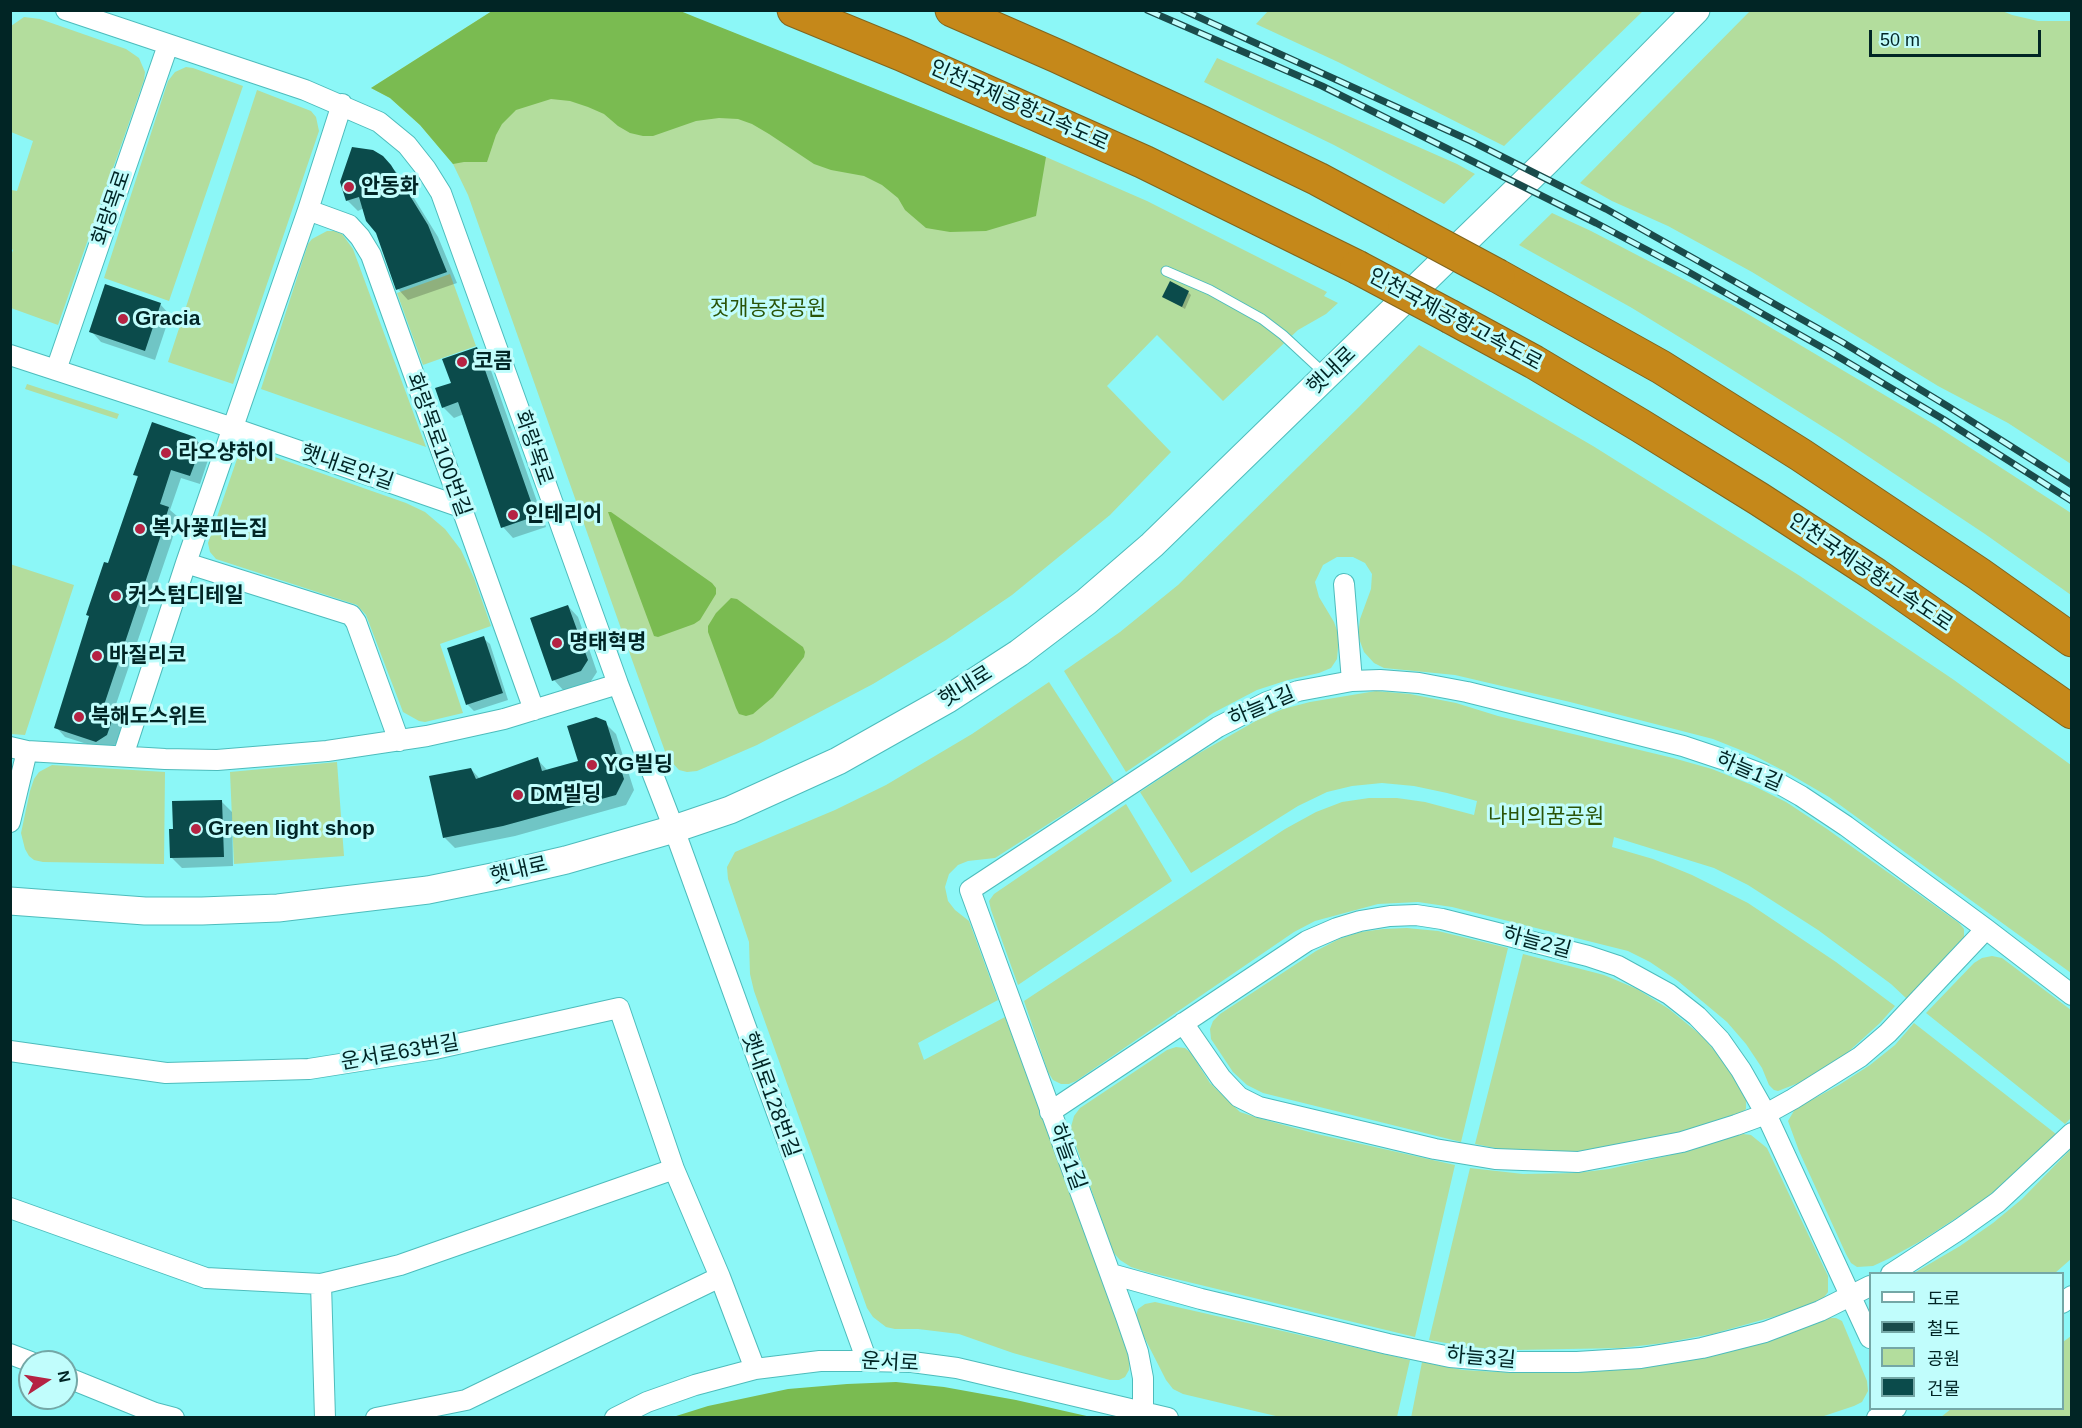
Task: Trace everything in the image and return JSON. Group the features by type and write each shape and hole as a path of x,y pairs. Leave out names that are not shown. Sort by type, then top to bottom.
{"highway":[{"name":"인천국제공항고속도로","path":"794,10 901,54 1144,162 1357,267 1534,362 1759,499 1876,575 2072,712"},
{"path":"952,10 1067,60 1318,179 1661,367 1801,455 1979,574 2072,640"}],"main road":[{"name":"햇내로","path":"10,901 145,911 202,911 309,905 428,890 497,876 623,845 674,829 730,810 838,761 948,699 1019,653 1086,602 1152,545 1547,161 1696,10"}],"street":[{"name":"화랑목로","path":"66,10 342,104 379,122 407,146 426,170 441,193 618,684 674,829"},
{"name":"화랑목로","path":"56,370 168,45"},
{"path":"123,756 342,104"},
{"name":"화랑목로100번길","path":"308,210 349,225 371,255 534,710"},
{"name":"햇내로안길","path":"10,356 233,428 460,507"},
{"path":"186,564 351,615 356,622 399,741"},
{"path":"1344,584 1352,681"},
{"name":"하늘1길","path":"1143,1411 1143,1378 1138,1352 970,890 1171,757 1242,713 1298,691 1352,681 1380,680 1419,683 1467,692 1683,746 1762,774 1801,796 1846,826 2072,994"},
{"path":"10,822 19,749 165,759 238,759 327,751 399,741 493,721 618,684"},
{"name":"햇내로128번길","path":"674,829 867,1360"},
{"name":"하늘2길","path":"1050,1112 1277,959 1307,941 1336,928 1360,921 1416,915 1442,919 1608,962 1636,974 1661,989 1697,1016 1720,1040 1741,1070 1766,1114 1869,1336"},
{"path":"1183,1023 1221,1078 1239,1096 1259,1107 1435,1149 1495,1159 1578,1162 1682,1142 1766,1114 1793,1100 1860,1057 1895,1025 1986,929"},
{"name":"운서로63번길","path":"10,1051 166,1073 309,1069 435,1049 619,1008 674,1169 720,1277 755,1369"},
{"path":"1894,1272 1998,1202 2072,1133"},
{"path":"10,1208 206,1278 321,1284 400,1265 674,1169"},
{"name":"하늘3길","path":"1111,1274 1201,1299 1388,1344 1450,1357 1511,1362 1630,1359 1702,1348 1765,1332 1820,1311 1869,1287"},
{"path":"376,1418 466,1400 720,1277"},
{"path":"321,1284 326,1418"},
{"name":"운서로","path":"615,1418 646,1402 694,1385 755,1369 820,1361 867,1360 912,1362 957,1368 1168,1418"},
{"path":"78,1382 155,1413 174,1418"},
{"path":"1877,1418 1892,1410"}],"lane":[{"path":"1166,271 1210,290 1262,319 1283,335 1327,376"}],"green space":[{"path":"678,10 1046,157 1036,216 986,231 950,232 926,228 905,210 898,198 882,185 864,176 831,170 814,164 769,134 738,119 719,118 696,121 653,136 643,136 630,133 604,114 588,107 570,101 551,99 516,110 502,124 487,162 453,164 420,125 390,98 371,88 492,11"},
{"path":"1269,10 1643,11 1504,146 1338,62 1256,24"},
{"path":"2000,10 2038,21 2071,21 2071,464 2008,423 1938,386 1752,272 1668,226 1612,201 1580,183 1750,11"},
{"name":"젓개농장공원","path":"492,11 678,11 1046,157 1147,201 1327,292 1324,296 1338,303 1326,314 1298,330 1223,401 1157,335 1107,386 1171,452 1110,515 1012,595 946,640 873,684 757,745 697,771 679,770 667,757 468,195 453,164 420,125 390,98 371,88"},
{"path":"24,17 40,19 126,49 139,58 145,72 58,325 11,308 10,258 13,250 10,248 11,190 17,191 33,141 11,132 11,26"},
{"path":"1217,58 1475,174 1444,204 1334,145 1204,82"},
{"path":"186,67 243,86 169,301 104,278 168,81 175,72"},
{"path":"257,90 311,111 316,117 319,131 233,384 168,362"},
{"path":"1552,213 1731,304 1935,425 2071,513 2071,595 1985,534 1839,437 1632,308 1519,245"},
{"path":"327,231 342,234 353,249 426,447 261,389 308,244 312,239"},
{"path":"450,274 476,346 423,365 397,293"},
{"path":"1419,345 1593,446 1800,576 1954,680 2071,765 2071,973 1829,797 1753,755 1713,739 1570,702 1455,675 1384,668 1374,663 1364,652 1358,636 1360,619 1371,589 1372,574 1365,563 1353,557 1337,557 1323,565 1315,582 1319,597 1334,622 1339,636 1337,659 1331,668 1257,690 1213,713 1126,772 1064,671 1120,632 1178,585"},
{"path":"27,384 119,414 117,419 25,389"},
{"path":"258,451 406,503 425,512 445,529 461,550 474,578 491,626 440,644 463,713 425,722 403,712 366,615 357,605 216,559 210,552 208,543 237,459 242,453"},
{"path":"608,512 712,583 716,588 716,594 700,620 658,637 654,636"},
{"path":"10,564 74,585 25,735 11,734"},
{"path":"731,598 737,599 803,647 805,652 804,657 773,697 753,714 746,716 739,714 736,708 708,632 708,626 716,613"},
{"path":"1049,682 1114,782 995,858 968,861 958,865 949,874 945,887 948,901 969,921 998,1000 918,1043 924,1060 1005,1017 1127,1347 1130,1360 1129,1370 1125,1377 1119,1380 1110,1380 1013,1353 959,1334 886,1327 873,1317 867,1308 754,991 750,974 749,942 728,879 727,867 735,852 835,810 886,785 972,734"},
{"name":"나비의꿈공원","path":"1376,691 1410,694 1456,703 1498,716 1673,758 1712,769 1752,785 1786,802 1827,829 1959,923 1964,929 1962,944 1907,999 1891,984 1818,930 1748,885 1714,868 1614,837 1612,847 1653,859 1692,875 1748,903 1836,962 1895,1006 1847,1053 1801,1082 1778,1091 1769,1085 1762,1068 1746,1044 1727,1022 1678,981 1650,962 1628,951 1452,907 1418,902 1378,904 1315,921 1294,932 1076,1081 1061,1084 1053,1080 1048,1072 1024,1001 1285,829 1316,812 1342,802 1369,798 1397,798 1425,802 1474,815 1477,801 1447,793 1414,786 1382,783 1352,786 1327,792 1298,806 1191,873 1140,792 1194,756 1261,718 1310,702"},
{"path":"337,762 344,856 234,864 230,772"},
{"path":"52,765 165,772 164,864 43,862 29,856 21,833 30,791 39,772"},
{"path":"1126,804 1172,881 1018,985 989,901 994,894"},
{"path":"1407,928 1438,931 1508,948 1461,1142 1263,1093 1247,1085 1233,1072 1211,1039 1210,1029 1213,1021 1220,1014 1316,951 1339,939 1361,932"},
{"path":"1523,954 1604,975 1637,989 1669,1009 1702,1036 1725,1063 1742,1090 1746,1099 1746,1109 1741,1113 1667,1136 1578,1151 1528,1151 1475,1144"},
{"path":"1992,956 2002,958 2071,1010 2071,1118 2065,1124 1926,1013 1974,963"},
{"path":"1914,1023 2056,1134 2044,1148 1978,1204 1888,1259 1873,1266 1857,1267 1851,1263 1846,1254 1799,1151 1788,1121 1795,1109 1870,1065 1895,1045"},
{"path":"1176,1047 1185,1048 1191,1053 1210,1083 1240,1112 1317,1134 1455,1165 1415,1337 1147,1272 1131,1267 1113,1252 1074,1140 1071,1127 1074,1116 1080,1108 1167,1050"},
{"path":"1743,1134 1751,1135 1767,1148 1828,1276 1828,1292 1819,1304 1712,1334 1621,1348 1514,1350 1468,1347 1429,1340 1470,1168 1523,1174 1576,1173 1609,1169 1667,1156"},
{"path":"2071,1149 2071,1259 2056,1272 1916,1272 1960,1246 2022,1199"},
{"path":"1155,1302 1410,1360 1397,1417 1280,1417 1183,1394 1173,1389 1166,1380 1135,1319 1138,1309 1145,1304"},
{"path":"1827,1318 1842,1321 1867,1381 1868,1391 1862,1402 1821,1417 1411,1418 1422,1362 1463,1370 1516,1373 1625,1369 1663,1364"},
{"path":"2071,1336 2071,1417 1941,1417 1950,1410 2064,1410 2064,1341"},
{"path":"896,1382 944,1387 1091,1417 673,1417 708,1406 788,1389"}],"building":[{"path":"352,147 373,150 391,165 428,225 447,272 396,290 376,233 366,221 359,197 346,201 340,182"},
{"path":"1170,281 1189,291 1182,307 1162,297"},
{"path":"105,284 161,303 145,351 89,332"},
{"path":"477,347 536,516 501,528 458,402 442,408 435,388 451,383 442,359"},
{"path":"152,422 195,437 201,447 190,476 171,470 160,504 169,507 163,529 102,711 114,715 107,735 96,742 54,728 89,616 86,615 104,562 108,563 138,476 133,475"},
{"path":"568,605 588,660 581,671 552,681 530,618"},
{"path":"484,636 503,693 466,705 447,648"},
{"path":"596,717 606,721 624,779 616,795 503,826 443,838 429,776 471,768 476,779 538,757 542,771 578,761 567,726"},
{"path":"222,800 224,857 170,858 169,829 173,829 172,801"}],"railway":[{"path":"1147,10 1322,86 1685,270 1943,419 2072,501"},
{"path":"1183,10 1471,141 1606,209 1842,342 2072,485"}],"place":[{"name":"안동화","path":"349,187"},
{"name":"Gracia","path":"123,319"},
{"name":"코콤","path":"462,362"},
{"name":"라오샹하이","path":"166,453"},
{"name":"인테리어","path":"513,515"},
{"name":"복사꽃피는집","path":"140,529"},
{"name":"커스텀디테일","path":"116,596"},
{"name":"명태혁명","path":"557,643"},
{"name":"바질리코","path":"97,656"},
{"name":"북해도스위트","path":"79,717"},
{"name":"YG빌딩","path":"592,765"},
{"name":"DM빌딩","path":"518,795"},
{"name":"Green light shop","path":"196,829"}]}
